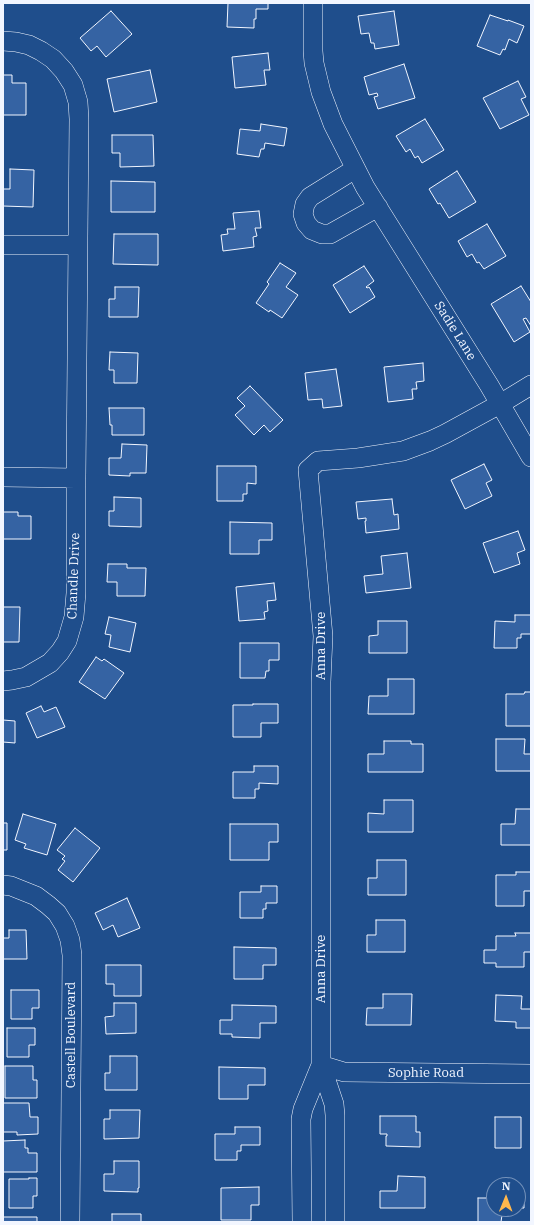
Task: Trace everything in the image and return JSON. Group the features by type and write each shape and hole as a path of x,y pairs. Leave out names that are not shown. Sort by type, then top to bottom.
{"street":[{"name":"Sadie Lane","path":"313,3 314,63 321,92 327,110 355,169 531,457"},
{"name":"Chandle Drive","path":"3,41 29,45 53,59 64,71 73,85 78,102 76,604 71,630 63,646 50,664 26,677 3,681"},
{"path":"355,169 310,197 305,204 303,214 306,223 312,230 322,234 330,234 378,207"},
{"path":"3,245 77,245"},
{"name":"Anna Drive","path":"335,1222 335,1114 334,1104 321,1065 321,682 324,636 308,470 318,461 358,458 403,451 445,434 531,385"},
{"path":"3,478 76,478"},
{"name":"Castell Boulevard","path":"3,885 11,886 36,896 48,905 57,913 65,926 70,940 72,955 70,1222"},
{"name":"Anna Drive","path":"302,1222 301,1119 303,1109 321,1065"},
{"name":"Sophie Road","path":"321,1065 344,1072 531,1074"}],"building":[{"path":"228,3 268,3 268,9 256,9 254,28 227,27"},
{"path":"111,11 132,34 106,57 97,46 91,51 80,38"},
{"path":"394,11 399,45 375,49 374,43 371,43 369,33 361,34 358,16"},
{"path":"490,15 524,26 517,43 509,39 505,50 503,49 500,55 477,46"},
{"path":"268,53 270,70 264,70 266,85 235,88 232,57"},
{"path":"404,64 415,98 378,109 374,97 378,96 377,93 369,95 364,77"},
{"path":"150,70 157,102 114,112 107,79"},
{"path":"3,75 12,75 12,83 26,83 26,115 3,115"},
{"path":"518,81 526,97 521,99 529,115 500,129 483,98"},
{"path":"425,119 444,150 422,163 418,156 415,158 410,149 406,152 396,136"},
{"path":"261,124 287,128 284,146 265,143 264,149 261,149 259,157 237,154 240,129 260,131"},
{"path":"112,135 153,135 154,166 120,167 120,153 112,153"},
{"path":"10,169 34,170 33,207 3,206 3,189 10,189"},
{"path":"457,171 476,202 449,218 429,189"},
{"path":"111,181 155,182 155,212 111,212"},
{"path":"259,211 261,228 255,228 257,236 253,237 254,247 223,251 221,235 228,234 227,229 235,229 233,213"},
{"path":"487,224 506,256 484,269 479,262 477,263 472,254 467,257 458,241"},
{"path":"114,234 158,234 158,265 113,264"},
{"path":"280,263 296,273 286,287 298,295 282,318 270,310 269,312 256,303 269,284 267,282"},
{"path":"364,266 374,281 366,287 369,287 375,297 350,313 333,285"},
{"path":"521,286 531,302 531,326 526,318 523,319 530,332 514,342 491,304"},
{"path":"115,287 139,287 138,317 109,317 109,299 115,299"},
{"path":"110,352 138,353 137,383 114,383 114,370 109,370"},
{"path":"423,363 424,381 416,382 417,389 412,389 413,399 388,402 384,367"},
{"path":"336,369 342,406 323,408 322,399 308,400 305,373"},
{"path":"250,386 283,420 270,432 264,425 254,435 235,415 245,406 237,398"},
{"path":"109,408 144,408 144,435 112,435"},
{"path":"122,444 147,445 146,473 130,473 130,476 109,475 109,458 121,458"},
{"path":"484,464 492,480 486,483 492,496 465,509 451,480"},
{"path":"217,466 256,466 256,484 247,483 247,494 243,494 243,501 217,501"},
{"path":"114,497 141,498 141,527 109,526 109,511 114,511"},
{"path":"392,499 394,515 398,514 399,529 366,533 366,518 358,519 356,502"},
{"path":"3,512 18,512 18,516 31,516 31,539 3,539"},
{"path":"230,522 272,523 272,540 259,540 259,554 230,554"},
{"path":"518,531 525,550 517,553 520,564 494,573 483,543"},
{"path":"407,553 411,588 366,593 364,576 383,574 381,556"},
{"path":"108,564 127,564 127,568 146,568 145,596 117,596 117,582 107,582"},
{"path":"274,583 276,600 267,601 268,611 264,612 265,619 239,621 236,587"},
{"path":"3,607 20,607 19,642 3,642"},
{"path":"515,615 531,615 531,634 521,634 521,638 517,638 517,648 494,648 495,621 515,622"},
{"path":"109,617 136,623 130,652 109,647 111,635 105,634"},
{"path":"378,621 407,621 407,653 369,653 369,636 378,635"},
{"path":"240,643 279,643 279,660 269,660 269,671 266,671 265,678 240,678"},
{"path":"96,657 102,661 104,659 124,673 105,699 79,682"},
{"path":"388,679 414,679 414,714 368,714 369,696 388,696"},
{"path":"525,692 531,692 531,726 506,726 506,694 524,694"},
{"path":"278,704 278,723 261,723 261,737 233,737 233,705"},
{"path":"41,706 44,712 56,707 65,727 37,738 26,713"},
{"path":"3,720 15,721 15,743 3,742"},
{"path":"496,739 525,739 524,754 531,754 531,771 496,771"},
{"path":"384,741 411,741 411,744 423,744 423,772 368,772 368,754 384,754"},
{"path":"254,766 278,766 278,784 259,783 259,789 255,789 255,798 233,798 233,772 254,772"},
{"path":"384,800 413,800 413,832 368,832 368,813 384,814"},
{"path":"516,809 531,809 531,845 501,845 501,824 515,824"},
{"path":"23,814 56,824 47,855 24,848 26,844 15,840"},
{"path":"3,823 7,823 7,850 3,850"},
{"path":"230,824 278,824 278,842 269,842 269,860 230,860"},
{"path":"75,828 100,848 73,882 58,870 65,861 62,859 65,856 57,850"},
{"path":"377,860 406,860 406,895 368,895 368,878 377,878"},
{"path":"516,872 531,872 531,891 524,891 524,906 496,906 496,875 516,875"},
{"path":"261,886 277,886 277,903 266,903 266,909 263,909 263,918 240,918 240,892 261,892"},
{"path":"127,898 140,928 118,937 113,925 103,930 95,913"},
{"path":"376,920 405,920 405,952 367,952 367,935 376,935"},
{"path":"9,930 26,930 27,959 3,959 3,938 9,938"},
{"path":"515,933 531,933 531,952 524,952 524,967 496,967 496,963 484,963 484,950 496,950 496,936 516,936"},
{"path":"234,947 276,948 276,965 263,965 263,979 234,979"},
{"path":"106,965 141,965 141,996 114,996 114,984 106,984"},
{"path":"11,990 39,990 39,1008 32,1008 32,1019 11,1019"},
{"path":"383,994 412,994 411,1025 366,1025 367,1008 383,1008"},
{"path":"496,995 522,996 521,1009 531,1009 531,1028 516,1028 516,1022 495,1021"},
{"path":"114,1003 136,1003 136,1033 106,1034 105,1017 114,1016"},
{"path":"232,1005 276,1006 276,1023 260,1023 260,1038 232,1037 232,1034 220,1034 220,1020 232,1020"},
{"path":"7,1028 35,1028 35,1045 29,1045 29,1057 7,1057"},
{"path":"110,1056 137,1056 137,1090 105,1090 105,1073 110,1073"},
{"path":"5,1066 33,1066 33,1080 37,1080 37,1098 5,1098"},
{"path":"219,1067 265,1068 265,1085 248,1085 248,1099 219,1099"},
{"path":"3,1103 29,1103 30,1117 38,1117 38,1134 17,1135 17,1132 3,1132"},
{"path":"110,1110 140,1110 139,1138 104,1139 104,1119 110,1119"},
{"path":"380,1116 416,1116 416,1132 420,1132 420,1147 386,1146 387,1134 380,1134"},
{"path":"495,1117 521,1117 521,1148 495,1148"},
{"path":"235,1127 260,1127 260,1145 241,1145 241,1151 237,1151 237,1160 215,1160 215,1134 235,1134"},
{"path":"25,1140 25,1148 28,1148 28,1153 37,1153 37,1172 3,1172 3,1141"},
{"path":"114,1161 139,1161 138,1192 104,1191 104,1174 114,1174"},
{"path":"398,1176 425,1177 425,1208 380,1208 380,1191 397,1191"},
{"path":"37,1178 37,1196 33,1196 33,1208 9,1208 9,1179"},
{"path":"259,1187 259,1205 251,1205 251,1220 221,1220 221,1188"},
{"path":"478,1198 486,1198 486,1217 502,1217 501,1222 478,1222"},
{"path":"112,1214 141,1214 141,1222 112,1222"},
{"path":"3,1217 37,1217 37,1222 3,1222"}]}
